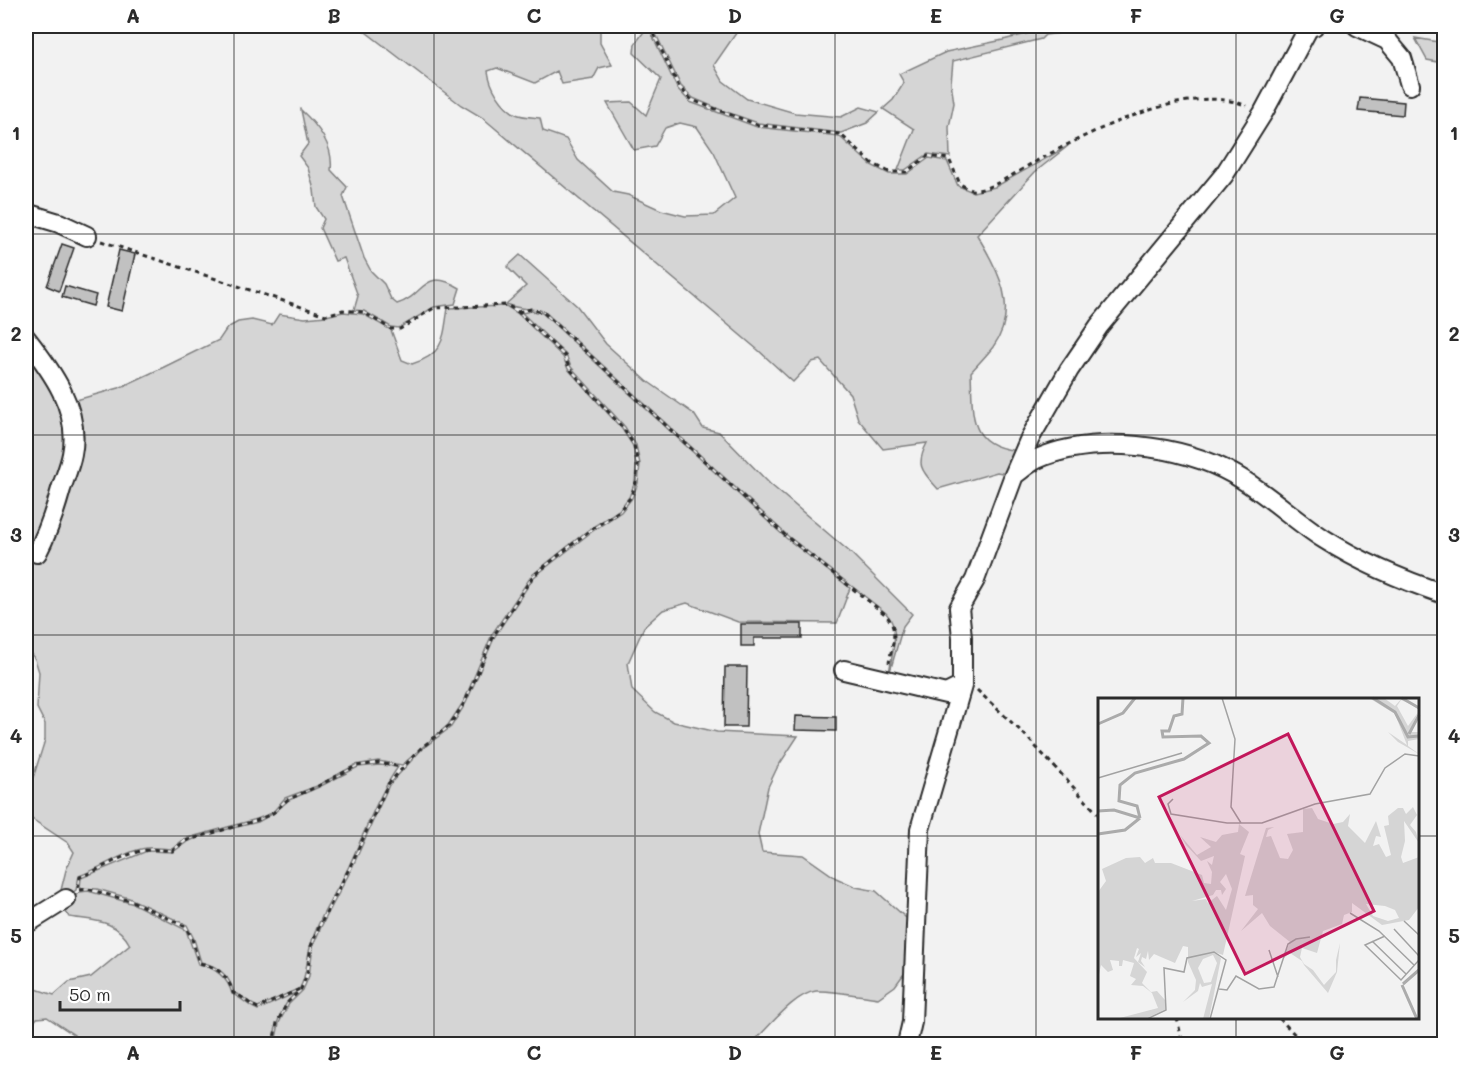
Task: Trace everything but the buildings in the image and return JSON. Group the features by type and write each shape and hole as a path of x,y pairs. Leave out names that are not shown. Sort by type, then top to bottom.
{"street":[{"path":"907,1044 912,1022 920,829 962,686 962,637 959,608 975,580 1030,438 1069,370 1099,326 1224,175 1263,113 1310,27 1314,26"},
{"path":"1357,26 1387,40 1402,58 1410,85"},
{"path":"26,213 87,236"},
{"path":"26,338 58,384 68,407 73,427 73,453 49,531 37,553"},
{"path":"1014,475 1035,460 1070,450 1106,445 1141,445 1168,450 1234,474 1323,539 1397,578 1444,594"},
{"path":"844,670 946,694 962,686"},
{"path":"26,924 66,899"}],"path":[{"path":"650,26 679,87 692,100 758,124 840,134 872,163 889,172 906,172 928,156 949,159 960,184 973,190 994,185 1067,144 1156,109 1190,100 1207,99 1239,102 1263,113"},
{"path":"87,236 326,315 343,310 363,312 391,329 400,329 434,308 507,305 518,312 565,356 569,368 623,428 634,445 638,464 631,497 620,511 589,531 533,576 494,635 465,702 449,726 402,766 388,784 350,867 319,927 311,946 307,975 301,989 287,1003 278,1023 273,1044"},
{"path":"518,312 531,309 543,312 787,537 885,614 893,622 895,634 887,680"},
{"path":"962,686 978,690 1024,734 1098,814"},
{"path":"301,989 258,1008 249,1005 242,996 233,993 230,980 206,964 199,963 186,927 134,902 88,889 78,890 80,877 147,850 172,851 185,841 258,820 273,813 287,800 356,766 379,763 402,766"},
{"path":"1177,1019 1181,1036 1178,1044"},
{"path":"1281,1019 1304,1044"}],"shaded area":[{"path":"358,26 600,26 600,43 612,65 599,68 593,79 562,84 557,71 535,83 497,68 488,71 494,90 511,111 521,116 540,118 543,131 566,139 578,160 613,192 628,195 661,210 685,216 714,215 735,198 714,152 697,127 680,123 665,128 655,146 634,150 607,103 631,102 646,115 661,79 634,53 635,44 648,26 677,88 690,102 757,127 839,136 871,165 889,174 907,174 929,158 947,161 958,186 973,192 995,187 1068,146 1035,172 977,235 992,262 1003,289 1005,318 1001,333 993,347 971,372 972,403 977,427 982,437 1005,449 1023,451 1012,475 997,472 938,489 922,468 921,457 927,443 883,449 858,419 850,394 820,360 812,362 793,382 483,118 461,105"},
{"path":"652,26 741,26 714,65 723,81 747,99 795,113 841,117 861,107 879,112 867,123 841,133 758,123 721,110 693,98 681,86"},
{"path":"1058,26 1119,26 1045,35 1041,39 953,61 951,83 954,103 949,127 950,157 928,154 905,170 898,170 914,129 883,109 893,100 904,83 899,74 946,52"},
{"path":"1415,38 1444,43 1444,63 1427,60"},
{"path":"301,110 324,137 330,153 331,170 347,187 343,196 364,258 371,271 384,284 391,299 397,304 431,281 438,280 460,288 455,304 434,307 399,328 391,327 364,311 354,310 358,296 344,258 335,261 320,228 324,219 316,207 308,168 299,156 308,144"},
{"path":"520,255 577,306 606,344 647,381 694,414 703,428 719,432 770,484 851,553 912,614 903,626 889,675 895,634 891,620 886,613 788,536 544,311 506,304 526,286 507,267"},
{"path":"506,306 517,313 563,357 568,369 622,429 633,446 636,464 635,482 629,497 619,510 588,530 532,575 492,634 464,701 448,725 402,765 378,761 355,765 317,786 285,798 272,813 257,819 184,839 172,849 147,848 130,853 79,876 76,890 58,902 66,870 74,852 68,843 26,815 26,784 33,778 45,740 45,724 37,708 39,672 35,659 26,648 26,564 37,555 76,451 69,402 119,388 164,367 219,340 227,328 238,322 252,320 272,325 279,314 305,318 343,312 363,314 391,330 402,360 412,364 423,360 437,350 443,336 448,308"},
{"path":"531,311 542,313 786,538 850,588 837,623 738,622 687,603 663,610 644,627 628,663 632,690 655,712 674,722 717,732 798,736 777,768 768,787 758,834 762,852 803,855 836,878 856,887 876,891 914,925 912,963 895,986 878,998 816,991 799,998 751,1044 275,1044 279,1023 289,1004 303,990 309,976 313,946 321,927 352,868 389,785 422,749 451,727 466,703 495,636 534,577 621,512 632,498 638,483 640,464 636,445 625,427 571,367 566,355 522,313"},
{"path":"26,344 51,378 69,437 31,554 26,558"},
{"path":"380,765 398,767 377,803 349,866 319,924 311,944 300,988 258,1007 234,993 230,982 222,973 213,966 201,962 187,925 129,898 97,889 80,888 81,878 147,851 173,852 203,835 258,822 274,813 289,800 358,767"},
{"path":"88,891 134,904 186,930 198,964 220,974 232,994 258,1010 295,993 282,1011 272,1044 66,1044 74,1035 47,1017 37,1018 31,1026 26,1025 26,989 36,989 54,995 69,982 91,977 130,945 118,930 111,926 69,917 62,906 80,892"}]}
